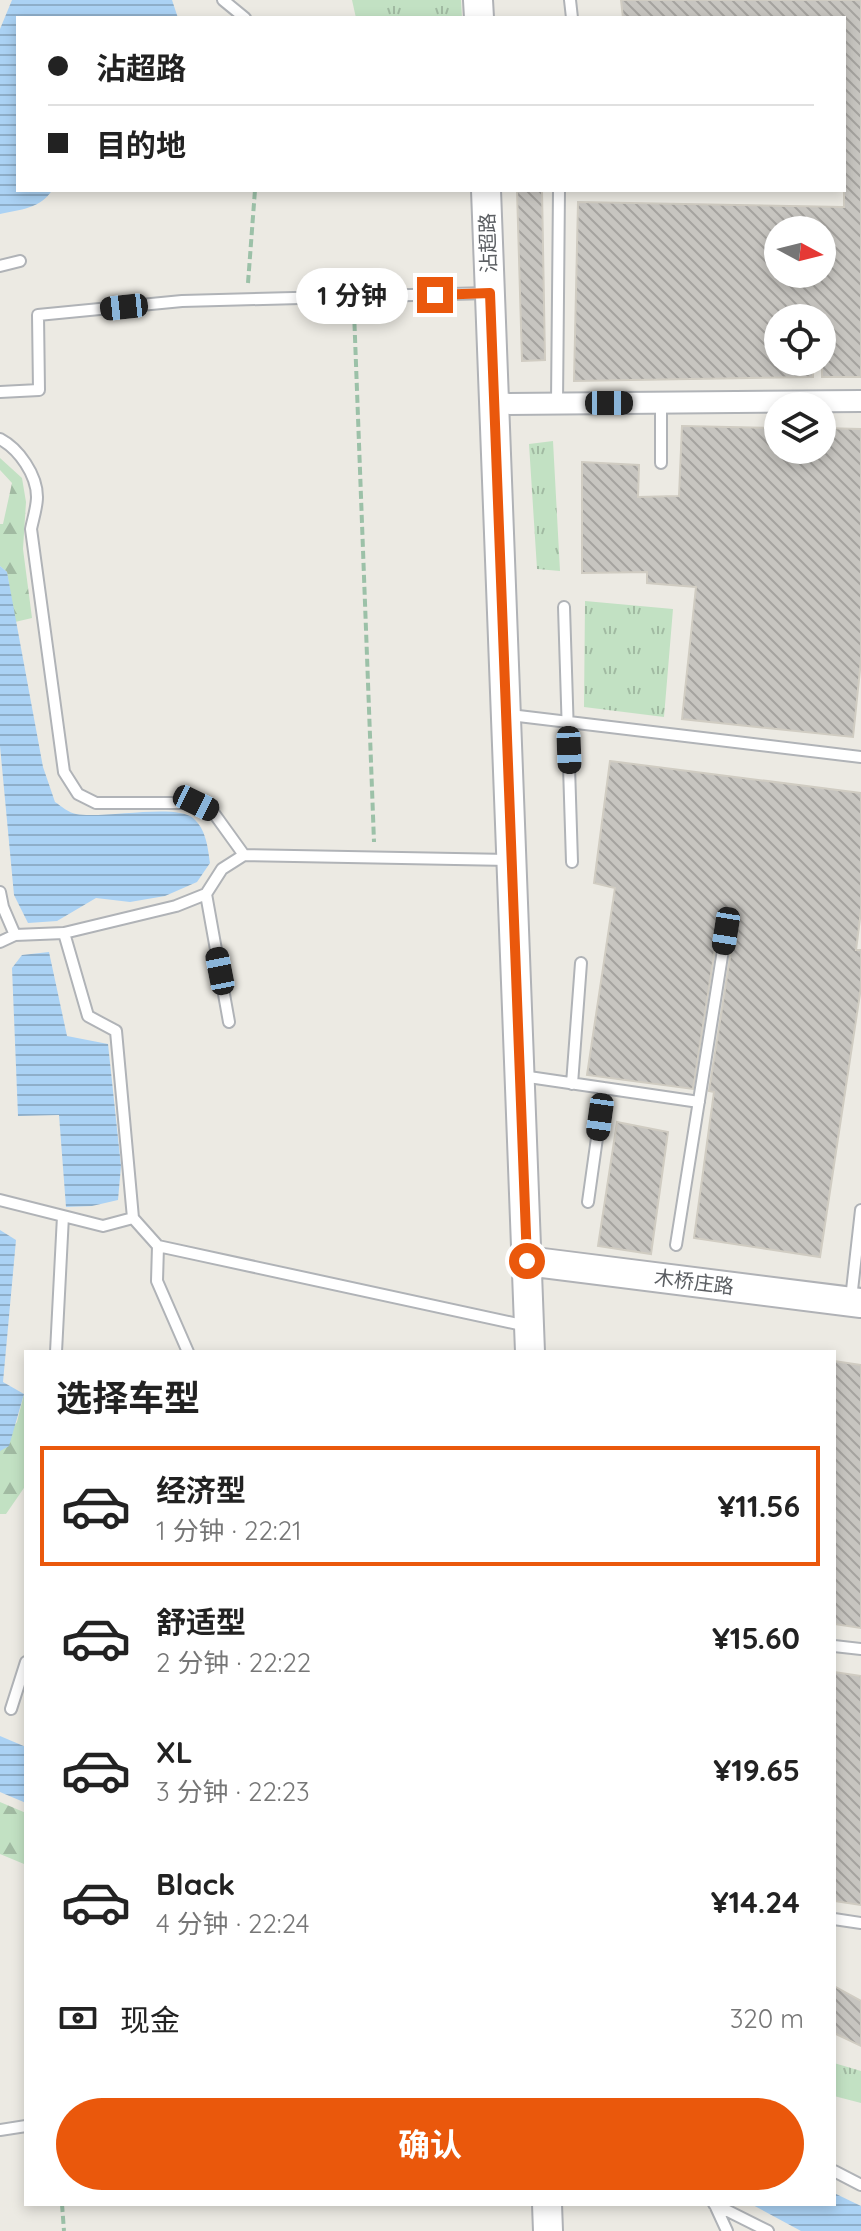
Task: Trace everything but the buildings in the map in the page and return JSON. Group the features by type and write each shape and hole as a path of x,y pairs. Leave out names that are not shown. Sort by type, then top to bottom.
{"street":[{"name":"沾超路","path":"486,192 530,1339"},
{"path":"494,404 861,401"},
{"name":"木桥庄路","path":"527,1261 856,1302"},
{"path":"547,2206 548,2231"}],"lane":[{"path":"223,0 243,16"},
{"path":"557,403 559,192"},
{"path":"0,266 20,261"},
{"path":"0,392 39,390 38,315 182,301 490,293"},
{"path":"661,403 661,463"},
{"path":"0,439 7,442 27,464 37,495 31,529 64,772 78,794 96,803 196,803 213,812 244,855"},
{"path":"564,607 572,862"},
{"path":"506,715 861,757"},
{"path":"0,942 15,935 64,933 176,906 206,894 222,869 244,855 511,860"},
{"path":"0,892 15,935"},
{"path":"206,894 229,1022"},
{"path":"676,1245 726,931"},
{"path":"64,933 88,1016 116,1031 133,1218 158,1246 530,1339"},
{"path":"572,1084 581,963"},
{"path":"520,1076 699,1102"},
{"path":"588,1202 604,1088"},
{"path":"0,1200 103,1226 133,1218"},
{"path":"856,1302 861,1210"},
{"path":"56,1350 63,1216"},
{"path":"158,1246 157,1281 187,1350"},
{"path":"836,1646 861,1649"},
{"path":"11,1709 24,1668"},
{"path":"836,1919 861,1923"},
{"path":"0,2130 24,2126"},
{"path":"836,2172 861,2185"},
{"path":"716,2206 727,2231"},
{"path":"719,2206 768,2231"}],"path":[{"path":"247,299 255,192"},
{"path":"354,297 374,857"},
{"path":"62,2206 64,2231"}],"green space":[{"path":"352,0 461,0 462,16 356,16"},
{"path":"553,441 560,571 537,569 529,444"},
{"path":"0,458 22,478 26,502 23,549 32,618 15,622 7,572 0,566 0,524 3,524 12,483 0,470"},
{"path":"585,601 673,609 664,717 584,707"},
{"path":"24,1394 24,1488 6,1514 0,1514 0,1447 17,1422"},
{"path":"0,1802 24,1812 24,1864 0,1854"},
{"path":"836,2064 861,2071 861,2103 836,2097"}],"water":[{"path":"12,0 172,0 177,16 16,16 16,192 51,192 36,204 0,214 0,29"},
{"path":"0,566 7,572 43,767 55,802 76,814 156,811 193,818 204,833 210,863 197,882 165,896 130,902 96,898 57,921 28,923 14,895 0,746"},
{"path":"49,952 67,1036 108,1044 121,1166 118,1200 92,1206 66,1207 59,1115 18,1116 12,968 22,955"},
{"path":"0,1230 16,1240 3,1382 24,1394 9,1446 0,1451"},
{"path":"0,1736 24,1746 24,1802 0,1792"},
{"path":"836,2194 861,2206 861,2231 801,2231 755,2206 836,2206"}],"route":[{"path":"435,295 490,293 527,1261"}]}
